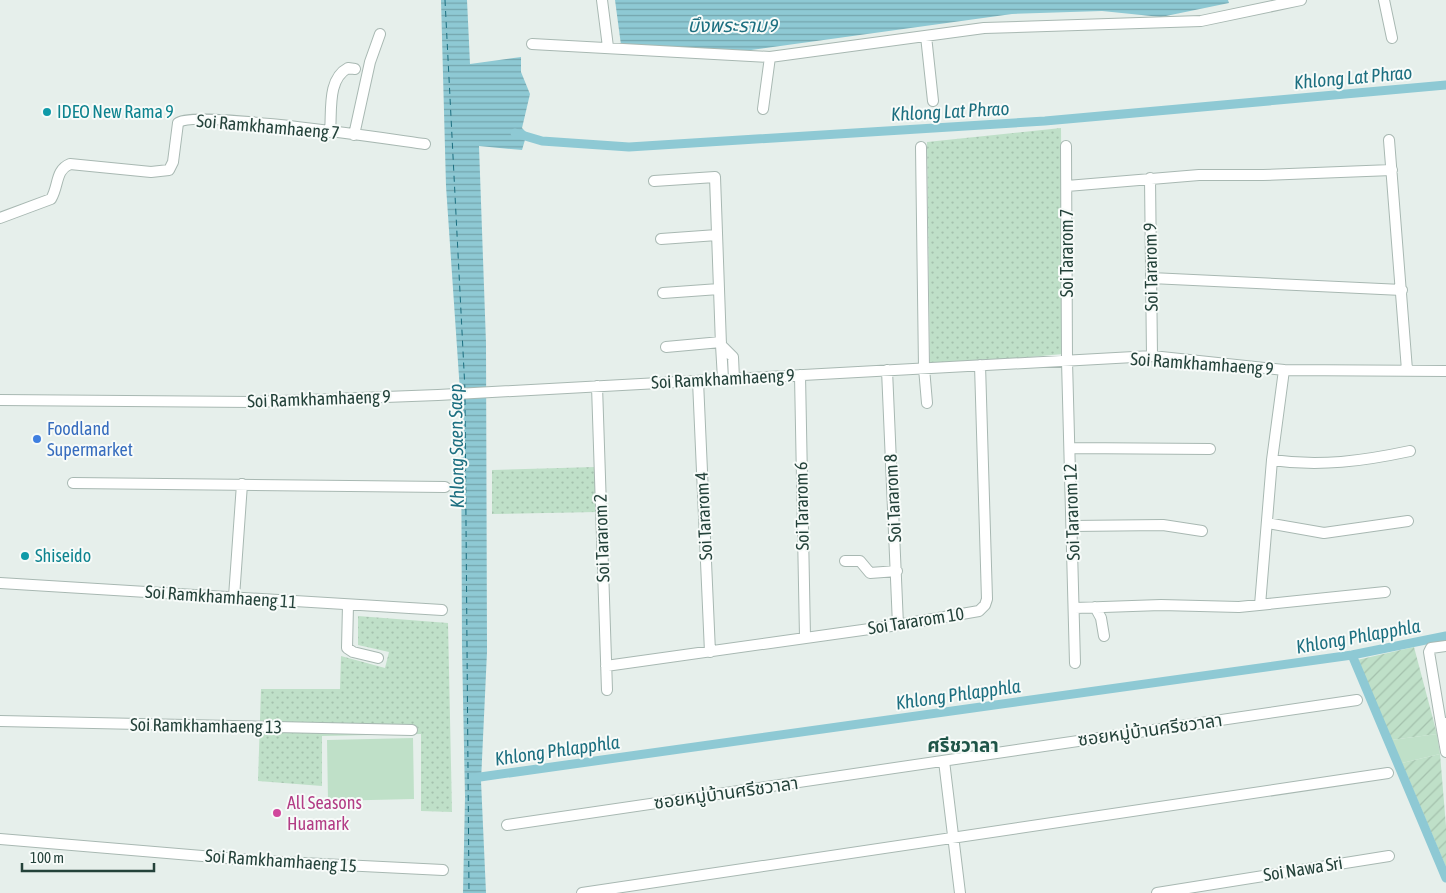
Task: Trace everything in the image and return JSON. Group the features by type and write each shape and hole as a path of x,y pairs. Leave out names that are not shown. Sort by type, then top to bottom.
{"street":[{"path":"602,0 608,47"},
{"path":"1247,0 1249,11"},
{"path":"532,44 770,57 926,36 1031,25 1201,21 1301,0"},
{"path":"1384,0 1392,38"},
{"path":"354,135 370,62 380,34"},
{"path":"926,36 933,101"},
{"path":"763,109 770,57"},
{"path":"330,132 337,75 348,68 354,69"},
{"name":"Soi Ramkhamhaeng 7","path":"0,218 51,199 56,192 59,172 63,167 70,164 156,172 169,170 173,162 178,123 183,119 214,120 426,144"},
{"path":"1389,140 1407,370"},
{"name":"Soi Tararom 7","path":"1066,146 1068,360"},
{"path":"920,147 924,368 927,403"},
{"path":"1067,186 1150,178 1392,170"},
{"path":"654,181 715,177 723,379"},
{"name":"Soi Tararom 9","path":"1150,178 1152,356"},
{"path":"661,239 717,235"},
{"path":"1152,278 1402,290"},
{"path":"663,293 719,289"},
{"path":"666,347 721,344"},
{"path":"721,344 732,357 734,379"},
{"name":"Soi Ramkhamhaeng 9","path":"0,400 253,402 438,395 1152,356 1284,370 1446,371"},
{"name":"Soi Tararom 12","path":"1068,360 1075,663"},
{"name":"Soi Tararom 10","path":"606,666 805,637 898,626 980,611 987,599 980,365"},
{"name":"Soi Tararom 8","path":"887,370 898,626"},
{"path":"1260,605 1272,460 1284,370"},
{"name":"Soi Tararom 6","path":"800,375 805,637"},
{"name":"Soi Tararom 4","path":"698,381 710,652"},
{"name":"Soi Tararom 2","path":"597,386 607,690"},
{"path":"1070,448 1210,449"},
{"path":"1272,460 1305,465 1346,463 1410,452"},
{"path":"73,483 445,487"},
{"path":"234,597 242,484"},
{"path":"1267,523 1324,533 1408,521"},
{"path":"1072,526 1163,525 1202,531"},
{"path":"845,562 860,561 870,573 897,571"},
{"name":"Soi Ramkhamhaeng 11","path":"0,583 348,606 442,610"},
{"path":"1075,608 1260,605 1385,592"},
{"path":"348,606 347,648 353,652 378,658"},
{"path":"1095,607 1101,618 1104,636"},
{"path":"1446,646 1431,648 1429,652 1443,723 1446,752"},
{"name":"ซอยหมู่บ้านศรีชวาลา","path":"507,825 1356,700"},
{"name":"Soi Ramkhamhaeng 13","path":"0,721 412,730"},
{"path":"944,761 960,893"},
{"path":"582,893 1388,774"},
{"name":"Soi Ramkhamhaeng 15","path":"0,839 262,861 443,870"},
{"name":"Soi Nawa Sri","path":"1157,893 1389,856"}],"green space":[{"path":"1061,128 1063,354 930,366 927,142"},
{"path":"595,467 597,512 492,514 492,470"},
{"path":"358,616 448,623 452,812 421,811 421,734 322,736 322,786 258,781 261,689 340,689 341,656 385,668 389,652 358,645"},
{"path":"1414,647 1437,734 1391,740 1357,660"},
{"path":"1437,734 1440,754 1402,763 1391,740"},
{"path":"413,738 414,799 328,801 327,740"},
{"path":"1440,754 1446,826 1446,867 1402,763"}],"water":[{"path":"441,0 467,0 470,64 521,57 521,72 530,94 522,128 527,133 522,150 479,146 486,343 487,652 481,781 486,893 463,893 465,797 461,406 446,186"},
{"name":"บึงพระราม 9","path":"615,0 1228,0 1229,3 1161,17 1102,11 1012,14 744,51 621,45"}],"waterway":[{"name":"Khlong Lat Phrao","path":"515,133 542,141 629,147 1045,121 1446,85"},
{"name":"Khlong Phlapphla","path":"473,778 1352,655 1446,636"},
{"path":"1352,655 1446,878"}],"ferry route":[{"path":"445,0 465,390"},
{"path":"465,399 469,893"}],"place":[{"name":"IDEO New Rama 9","path":"47,112"},
{"name":"Foodland Supermarket","path":"37,439"},
{"name":"Shiseido","path":"25,556"},
{"name":"All Seasons Huamark","path":"277,813"}],"district":[{"name":"ศรีชวาลา","path":"963,745"}],"water label":[{"name":"Khlong Saen Saep","path":"456,446"}]}
